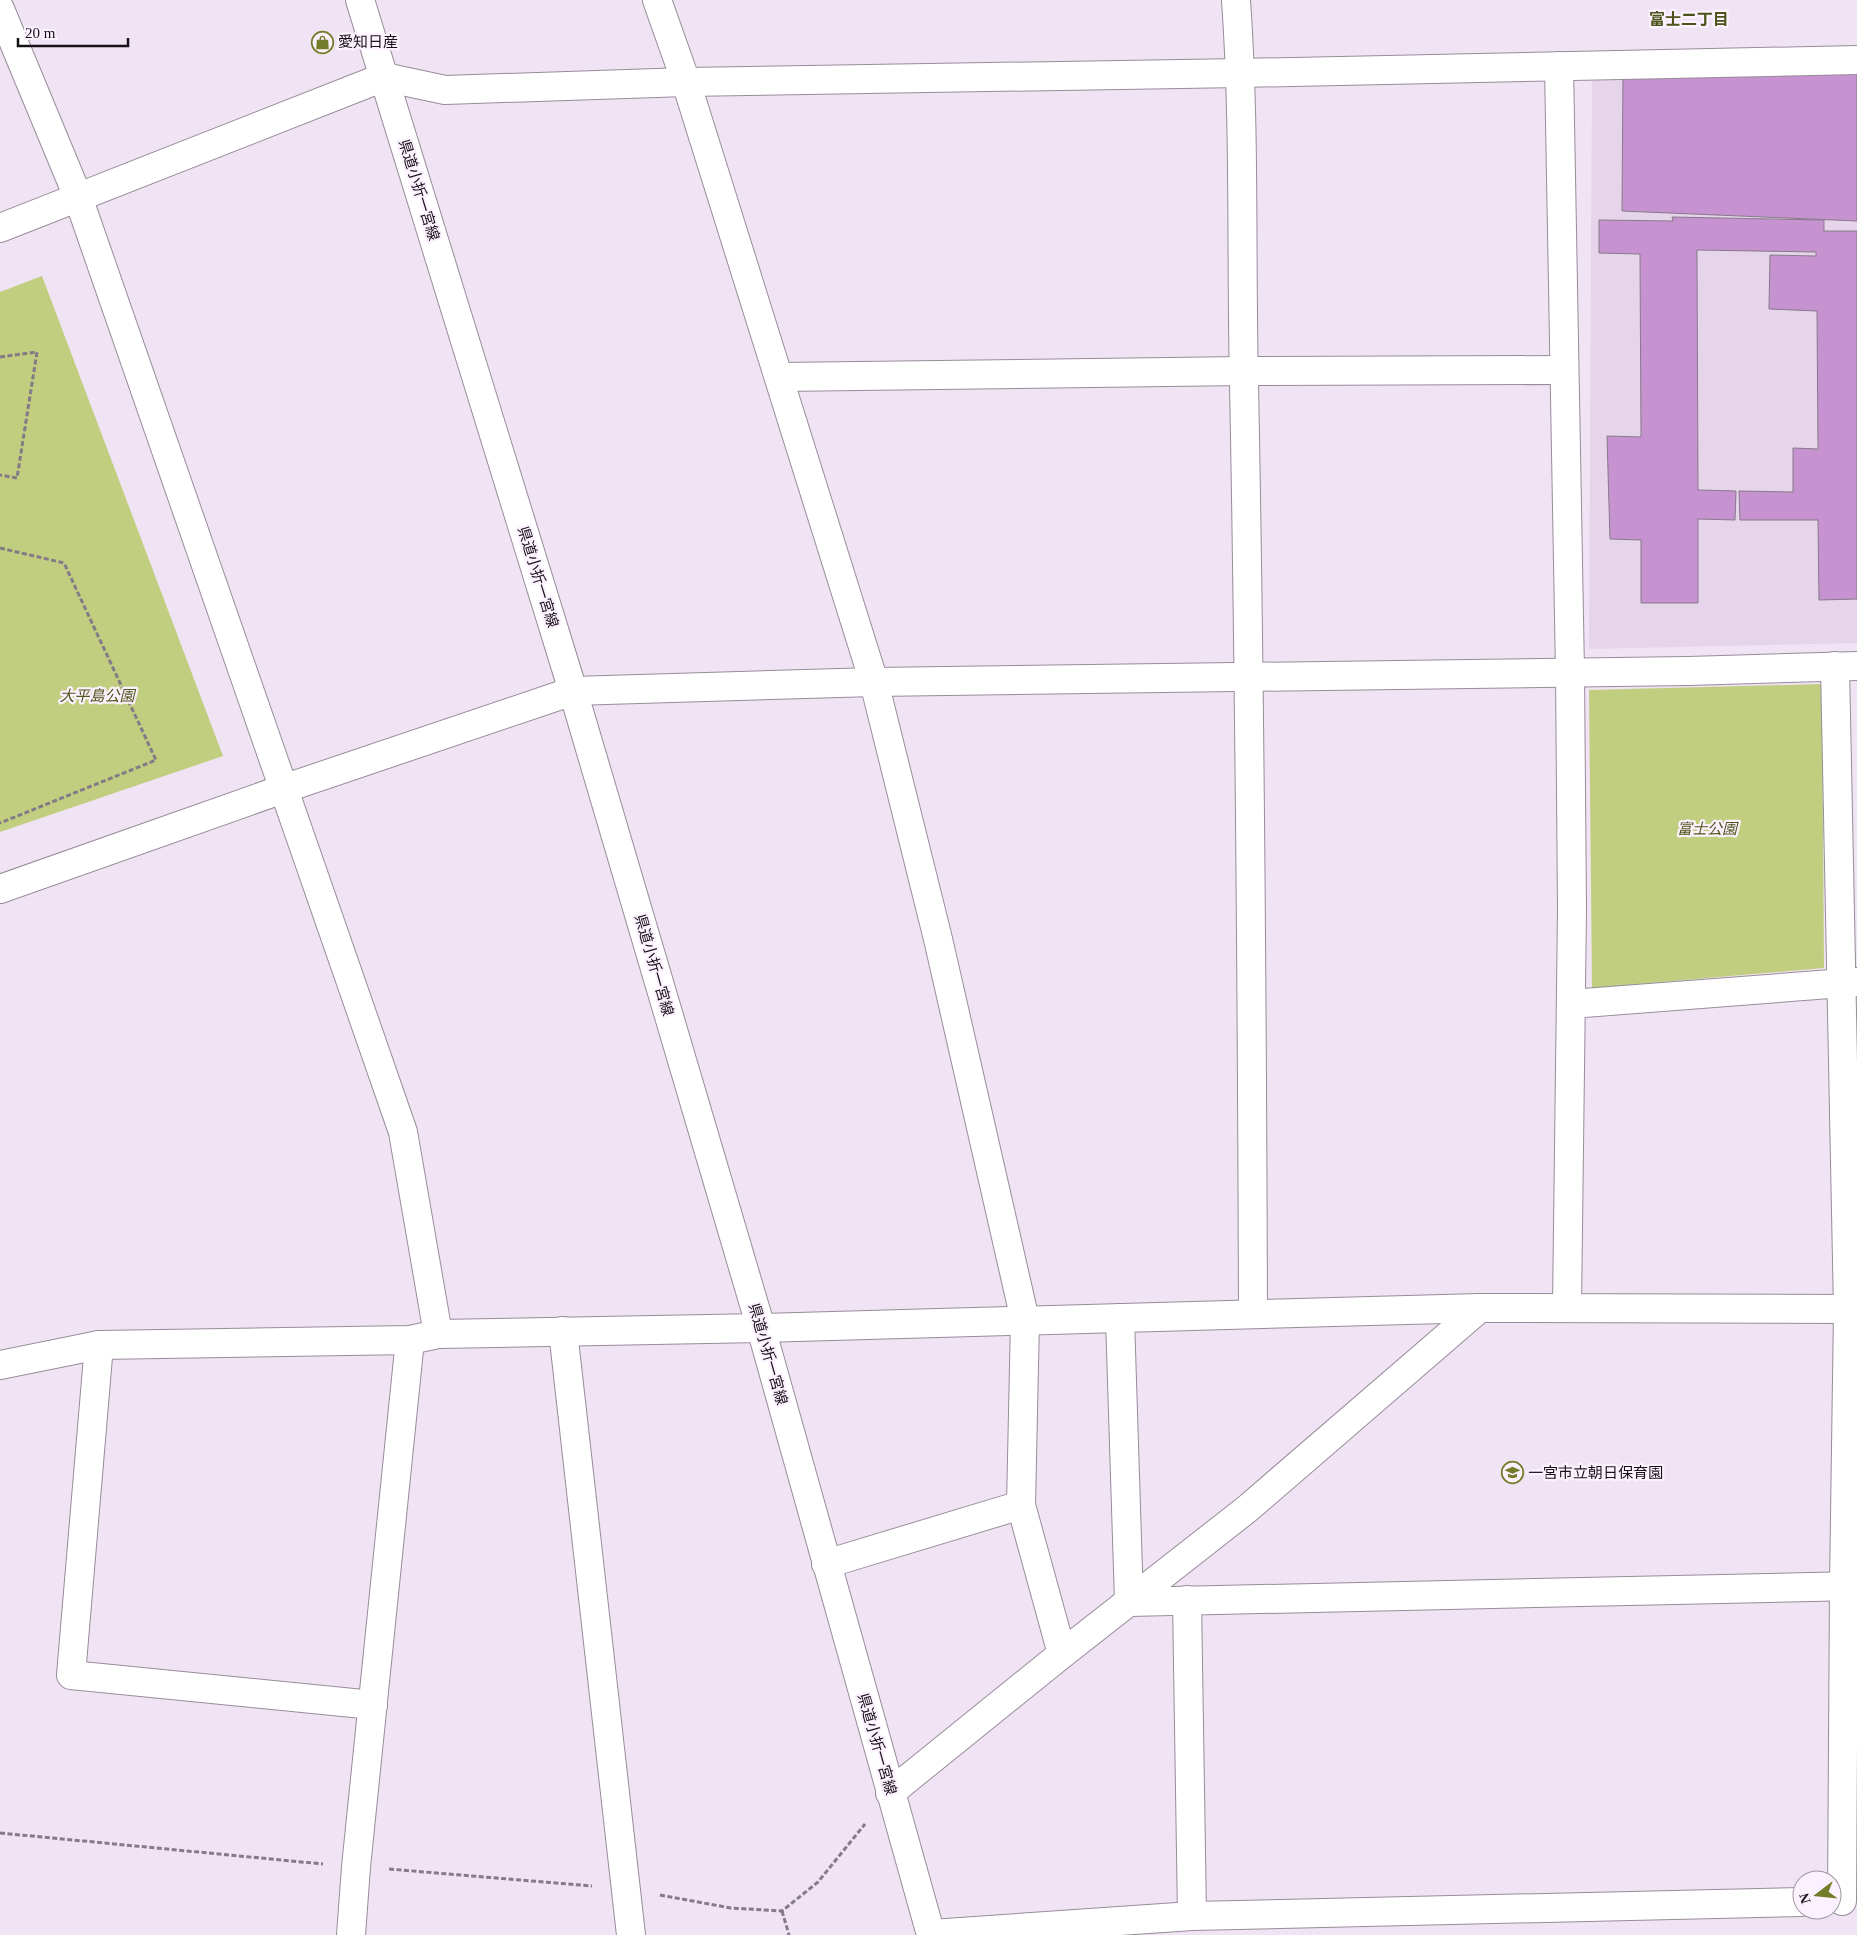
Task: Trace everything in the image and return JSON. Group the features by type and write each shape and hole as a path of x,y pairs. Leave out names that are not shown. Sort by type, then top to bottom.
{"street":[{"name":"県道小折一宮線","path":"360,0 573,691 761,1328 931,1935"},
{"path":"658,0 686,82 874,682 938,940 1024,1320 1021,1505 1062,1654"},
{"path":"1236,0 1241,73 1250,677 1253,1314"},
{"path":"0,9 78,197 403,1132 438,1334"},
{"path":"0,228 384,77 445,90 686,82 1857,60"},
{"path":"1559,66 1570,672 1572,899 1568,1308"},
{"path":"779,377 1244,371 1564,370"},
{"path":"0,889 283,789 573,691 874,682 1688,671 1846,666 1853,1310 1851,1586 1844,1901"},
{"path":"1571,1004 1850,982"},
{"path":"0,1365 99,1345 410,1340 438,1334 761,1328 1480,1308 1853,1310"},
{"path":"890,1793 1062,1654 1247,1509 1480,1308"},
{"path":"1120,1318 1129,1602"},
{"path":"563,1331 631,1935"},
{"path":"351,1935 356,1867 410,1340"},
{"path":"99,1345 71,1675 372,1706"},
{"path":"826,1564 1021,1505"},
{"path":"1129,1602 1851,1586"},
{"path":"1187,1600 1192,1916"},
{"path":"931,1935 1192,1916 1792,1902"}],"path":[{"path":"0,357 37,352 17,478 0,475"},
{"path":"0,548 64,563 156,760 0,823"},
{"path":"0,1833 356,1867 625,1888 731,1908 782,1911 818,1882 890,1793"},
{"path":"782,1911 789,1935"}],"shaded area":[{"path":"1857,66 1857,643 1589,649 1592,72"}],"green space":[{"name":"大平島公園","path":"42,276 223,756 0,832 0,292"},
{"name":"富士公園","path":"1822,684 1824,968 1592,988 1589,690"}],"building":[{"path":"1623,71 1857,74 1857,221 1622,211"},
{"path":"1672,217 1824,220 1824,231 1857,231 1857,599 1819,600 1818,520 1740,520 1739,491 1793,492 1793,448 1818,449 1817,311 1769,309 1770,255 1816,256 1816,252 1697,250 1698,490 1736,491 1735,520 1698,519 1698,603 1641,603 1641,540 1610,539 1607,436 1641,437 1640,254 1599,253 1599,220 1673,221"}],"place":[{"name":"愛知日産","path":"322,42"},
{"name":"一宮市立朝日保育園","path":"1512,1473"}],"district":[{"name":"富士二丁目","path":"1689,19"}]}
